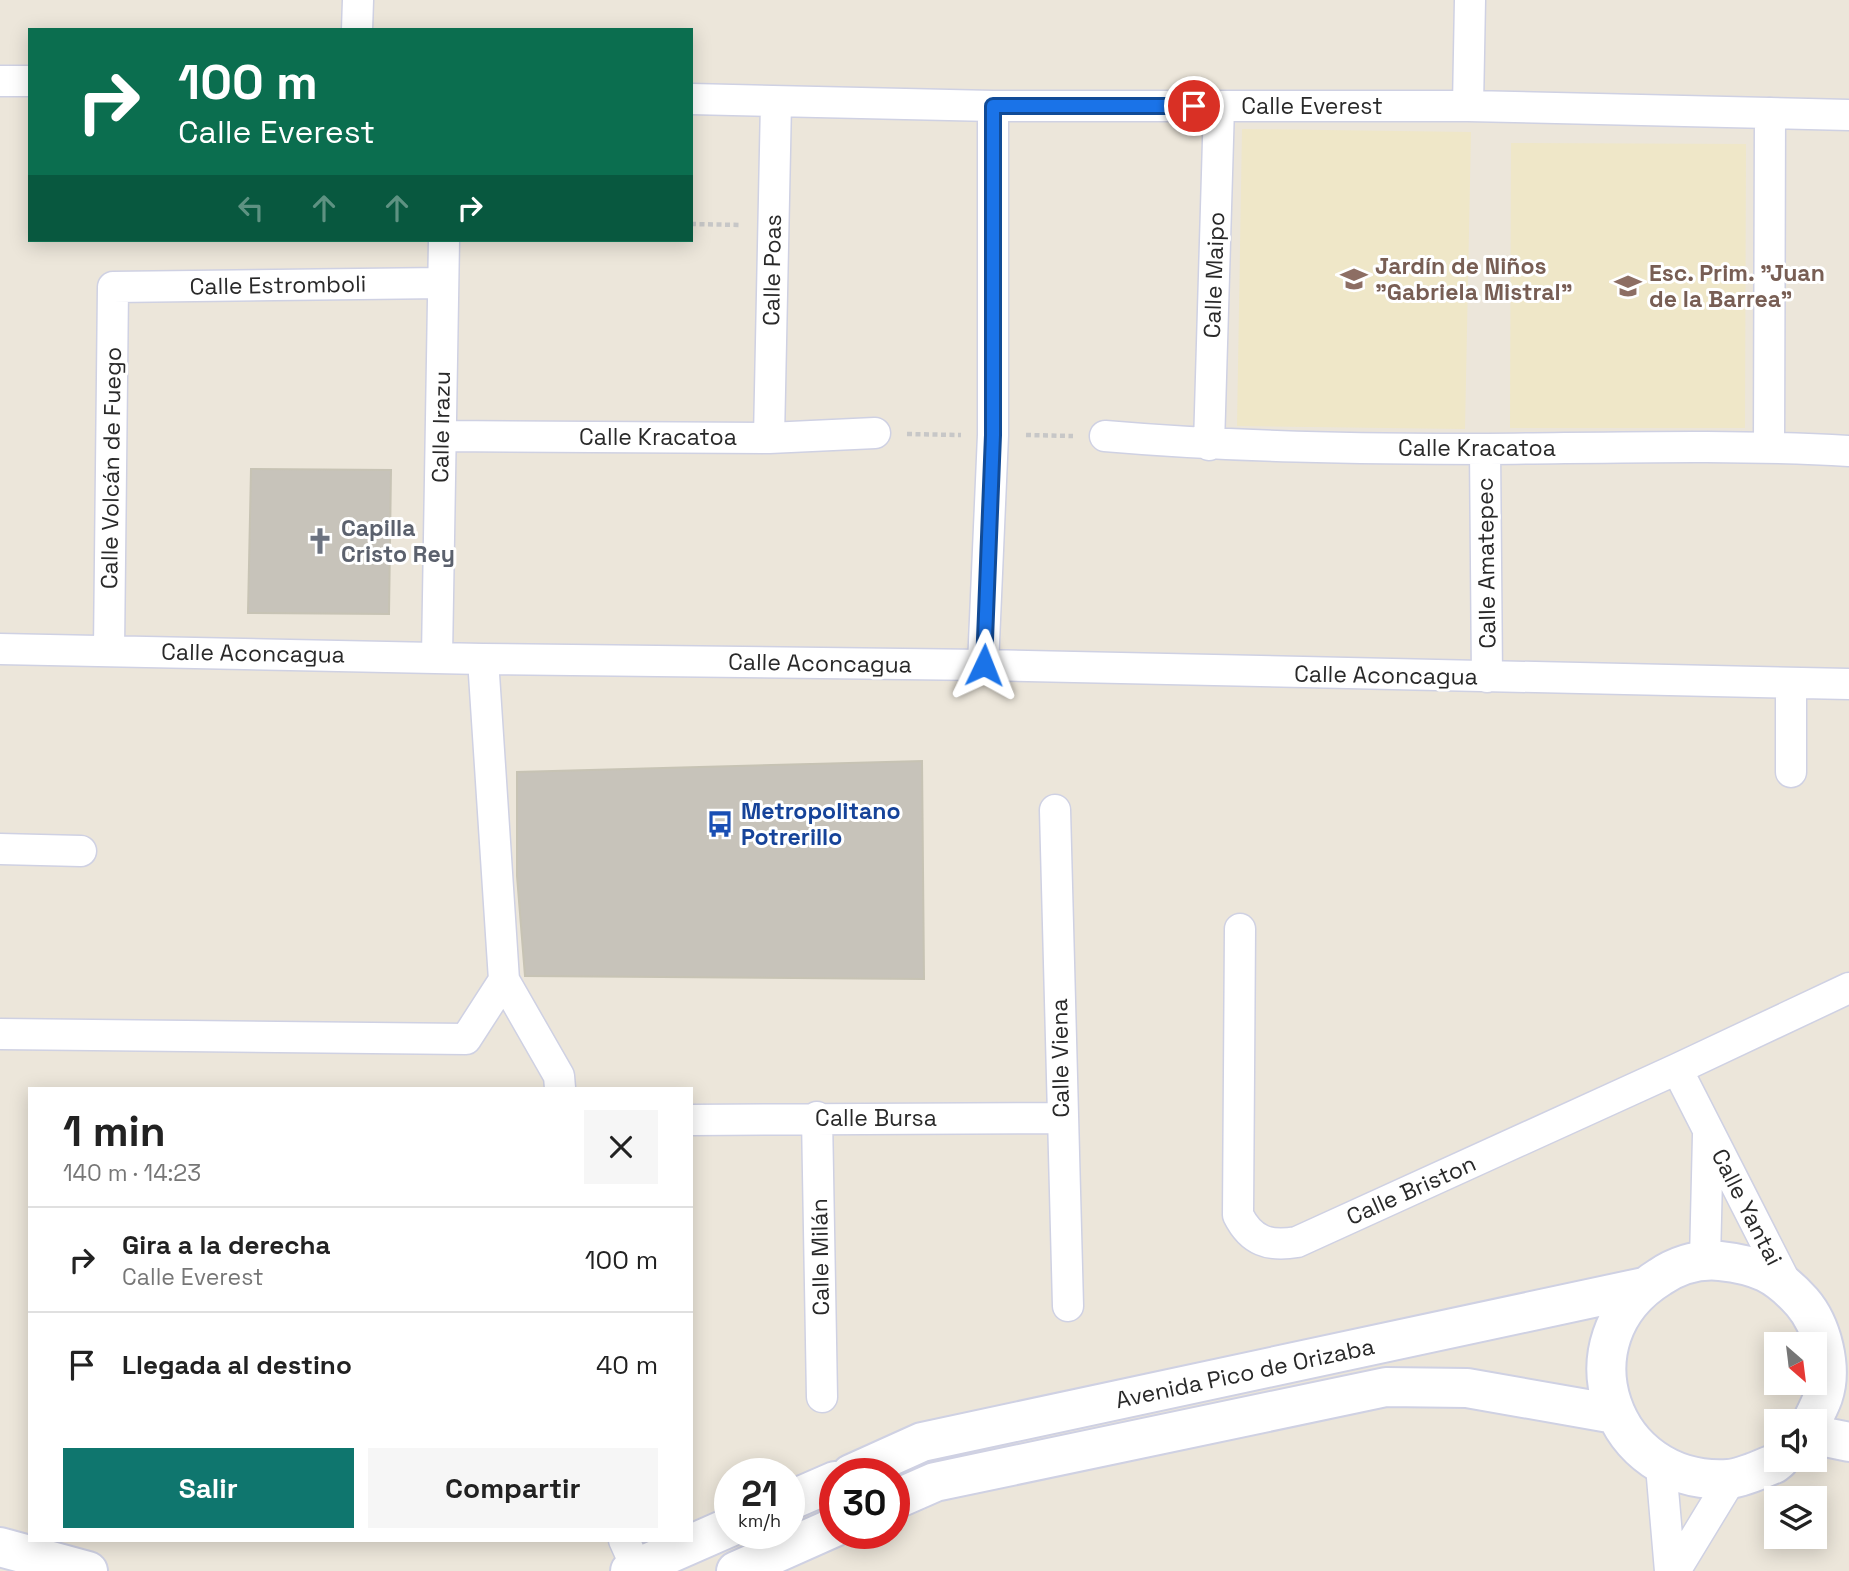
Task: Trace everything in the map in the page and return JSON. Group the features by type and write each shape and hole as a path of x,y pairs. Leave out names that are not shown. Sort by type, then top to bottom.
{"street":[{"path":"357,28 358,0"},
{"path":"1468,106 1470,0"},
{"path":"0,81 28,81"},
{"name":"Calle Everest","path":"693,99 993,106 1468,106 1849,115"},
{"name":"Calle Poas","path":"769,438 776,102"},
{"path":"984,665 993,435 993,106"},
{"name":"Calle Maipo","path":"1209,445 1219,106"},
{"path":"1769,446 1770,113"},
{"name":"Calle Irazu","path":"436,657 444,242"},
{"name":"Calle Estromboli","path":"113,287 443,283"},
{"name":"Calle Volcán de Fuego","path":"109,650 113,287"},
{"name":"Calle Kracatoa","path":"441,436 769,438 875,433"},
{"name":"Calle Kracatoa","path":"1105,436 1209,445 1485,449 1769,446 1849,451"},
{"name":"Calle Amatepec","path":"1485,449 1487,677"},
{"name":"Calle Aconcagua","path":"0,649 483,659 984,665 1849,684"},
{"path":"483,659 504,980 559,1076 560,1087"},
{"path":"1791,683 1791,772"},
{"name":"Calle Viena","path":"1055,810 1068,1306"},
{"path":"0,849 81,851"},
{"name":"Calle Briston","path":"1240,929 1238,1215 1245,1228 1258,1239 1276,1245 1297,1242 1849,988"},
{"path":"0,1034 466,1039 504,980"},
{"name":"Calle Yantai","path":"1677,1069 1786,1283"},
{"name":"Calle Bursa","path":"693,1120 817,1117 1061,1118"},
{"name":"Calle Milán","path":"817,1117 822,1397"},
{"name":"Calle Yantai","path":"1705,1260 1708,1131"},
{"path":"1764,1467 1731,1479 1695,1478 1661,1466 1634,1443 1615,1414 1607,1380 1609,1346 1622,1314 1644,1287 1672,1269 1705,1260 1748,1264 1786,1283 1812,1313 1838,1364 1817,1409"},
{"name":"Avenida Pico de Orizaba","path":"886,1458 922,1442 1644,1287"},
{"name":"Avenida Pico de Orizaba","path":"910,1493 935,1482 1386,1387 1467,1388 1615,1414"},
{"path":"1827,1437 1849,1442"},
{"path":"1661,1466 1673,1571"},
{"path":"1673,1571 1731,1479"},
{"path":"693,1541 714,1533"},
{"path":"736,1571 819,1534"},
{"path":"632,1563 689,1542"},
{"path":"0,1547 88,1571"}],"path":[{"path":"693,224 772,226"}],"shaded area":[{"name":"Jardín de Niños \"Gabriela Mistral\"","path":"1242,129 1471,132 1465,429 1237,426"},
{"name":"Esc. Prim. \"Juan de la Barrea\"","path":"1511,143 1746,144 1745,428 1510,428"}],"building":[{"name":"Capilla Cristo Rey","path":"251,469 391,470 389,614 248,613"},
{"name":"Metropolitano Potrerillo","path":"922,761 924,979 525,976 517,876 517,772"}],"place":[{"name":"Jardín de Niños \"Gabriela Mistral\"","path":"1354,279"},
{"name":"Esc. Prim. \"Juan de la Barrea\"","path":"1628,286"},
{"name":"Capilla Cristo Rey","path":"320,541"},
{"name":"Metropolitano Potrerillo","path":"720,824"}],"route":[{"path":"984,665 993,435 993,106 1194,106"}]}
